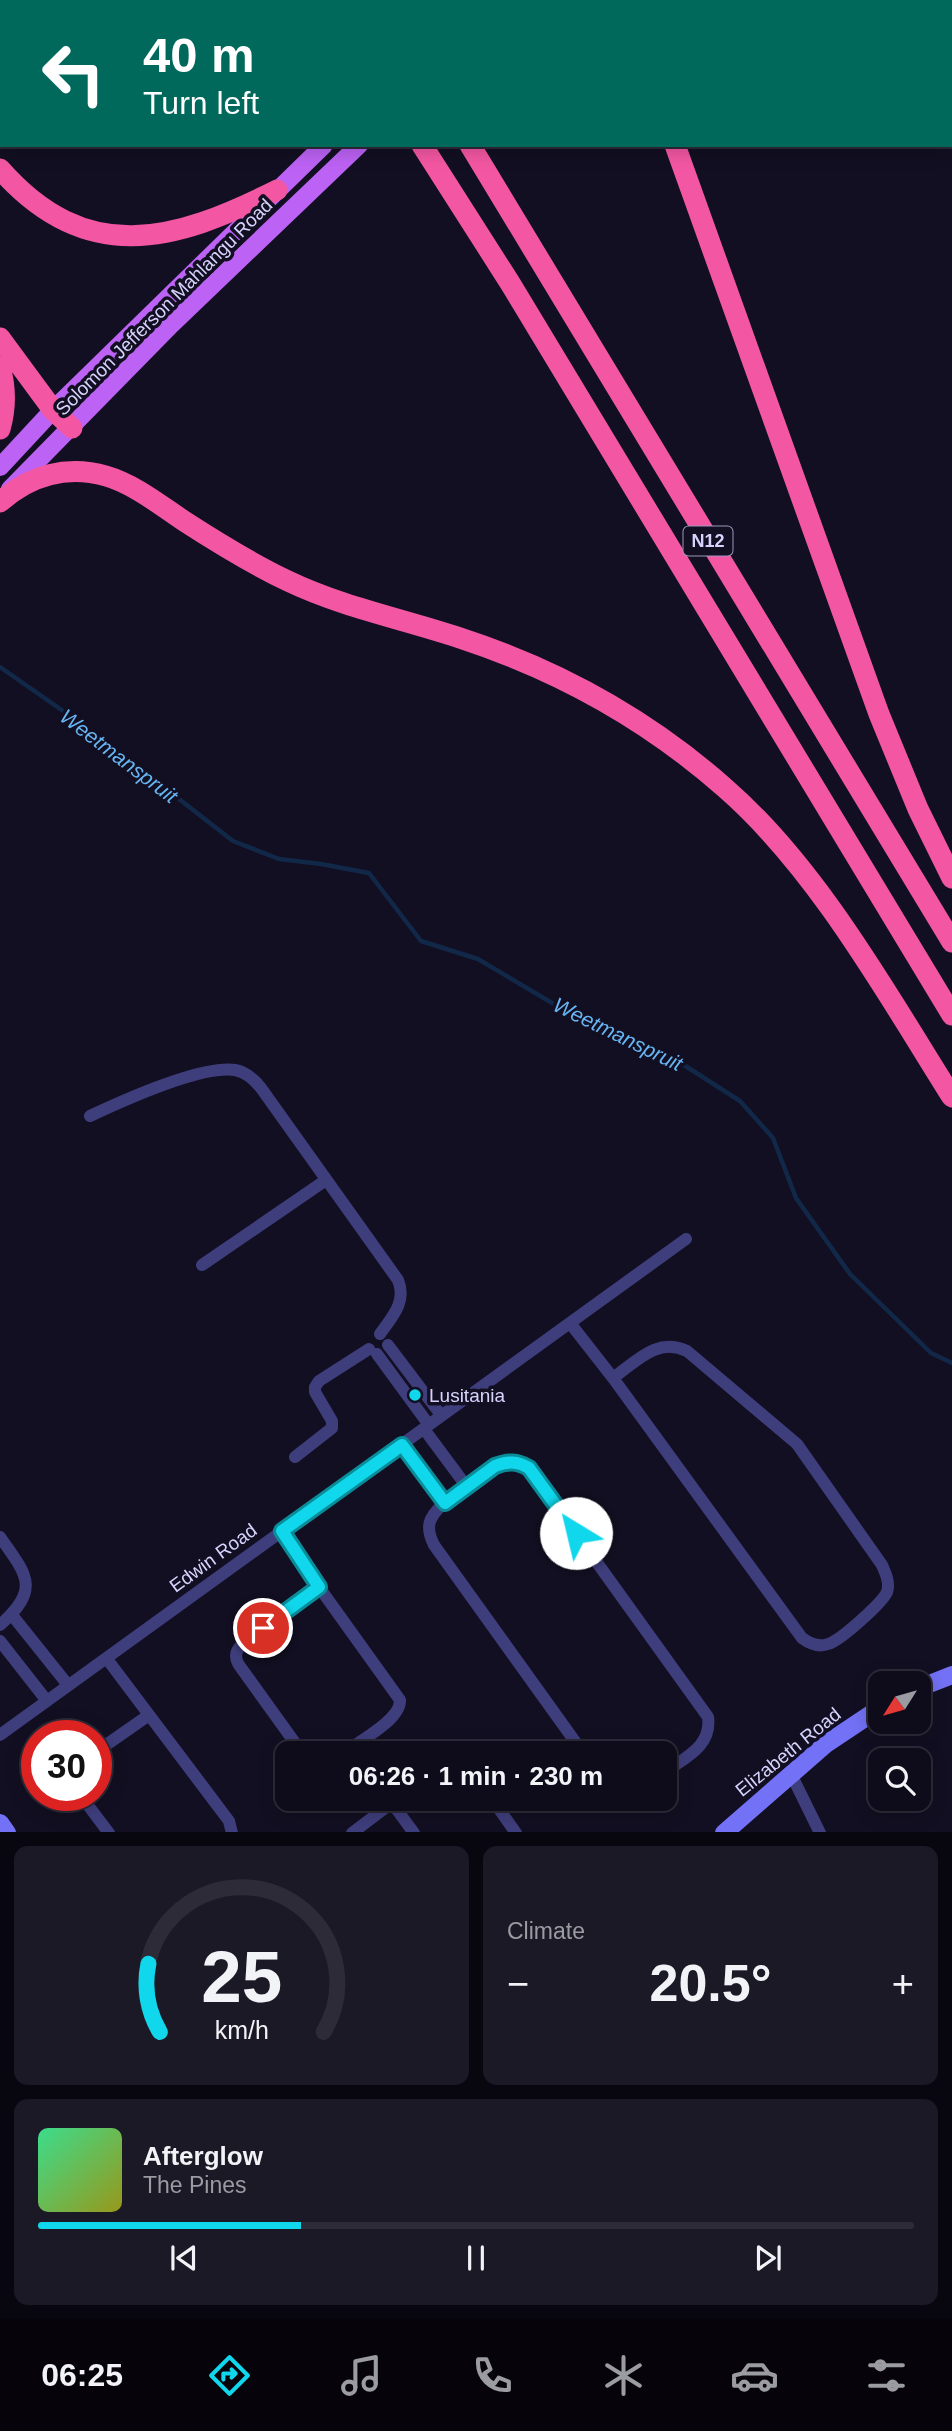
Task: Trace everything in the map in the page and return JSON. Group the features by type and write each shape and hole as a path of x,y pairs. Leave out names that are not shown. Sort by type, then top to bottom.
{"highway":[{"path":"414,147 474,242 510,283"},
{"name":"N12","path":"423,147 510,283 952,1015"},
{"name":"N12","path":"471,147 952,942"},
{"path":"676,147 879,715 918,809 952,878"},
{"path":"0,169 24,195 61,219 81,228 131,237 174,232 197,225 277,190"},
{"path":"0,338 53,410 72,428"},
{"path":"0,367 5,385 5,406 0,429"},
{"path":"0,500 18,487 41,476 78,472 108,477 143,494 253,563 292,583 504,653 545,670 633,716 679,749 728,790 800,870 833,912 952,1097"}],"main road":[{"name":"Solomon Jefferson Mahlangu Road","path":"0,467 53,410 322,147"},
{"name":"Solomon Jefferson Mahlangu Road","path":"0,500 171,325 357,147"}],"street":[{"path":"90,1116 137,1094 201,1074 235,1070 245,1073 261,1088 389,1265 401,1287 401,1301 384,1340 384,1352 373,1352 319,1381 315,1392 332,1420 332,1428 295,1457"},
{"path":"202,1265 326,1180"},
{"name":"Edwin Road","path":"0,1735 686,1239"},
{"path":"570,1324 613,1378 802,1638 817,1645 828,1645 882,1600 888,1583 882,1565 797,1444 687,1351 667,1345 657,1348 613,1378"},
{"path":"442,1415 384,1340 376,1334 369,1340 373,1352 467,1487"},
{"path":"402,1445 445,1503"},
{"path":"575,1741 434,1545 429,1526 432,1517 445,1503 495,1466 504,1463 520,1463 529,1468 708,1717 708,1737 701,1746 677,1763"},
{"path":"282,1531 400,1700 396,1715 360,1741"},
{"path":"0,1537 20,1565 26,1582 22,1600 12,1615 0,1625"},
{"path":"294,1741 239,1665 236,1655 244,1642 319,1587"},
{"path":"12,1615 68,1685"},
{"path":"0,1641 47,1701"},
{"path":"107,1659 229,1821 232,1832"},
{"path":"931,1683 952,1675"},
{"path":"112,1741 149,1715"},
{"name":"Elizabeth Road","path":"724,1832 826,1744 868,1716"},
{"path":"791,1774 820,1832"},
{"path":"93,1811 109,1832"},
{"path":"352,1832 380,1811"},
{"path":"400,1811 414,1832"},
{"path":"501,1811 516,1832"},
{"path":"0,1823 7,1832"}],"waterway":[{"name":"Weetmanspruit","path":"0,667 89,729 233,841 279,859 369,873 421,941 478,959 574,1016 659,1049 740,1101 773,1138 796,1198 850,1274 931,1353 952,1363"}],"place":[{"name":"Lusitania","path":"415,1395"}],"route":[{"path":"263,1628 319,1587 282,1531 402,1445 445,1503 495,1466 520,1463 529,1468 576,1533"}]}
